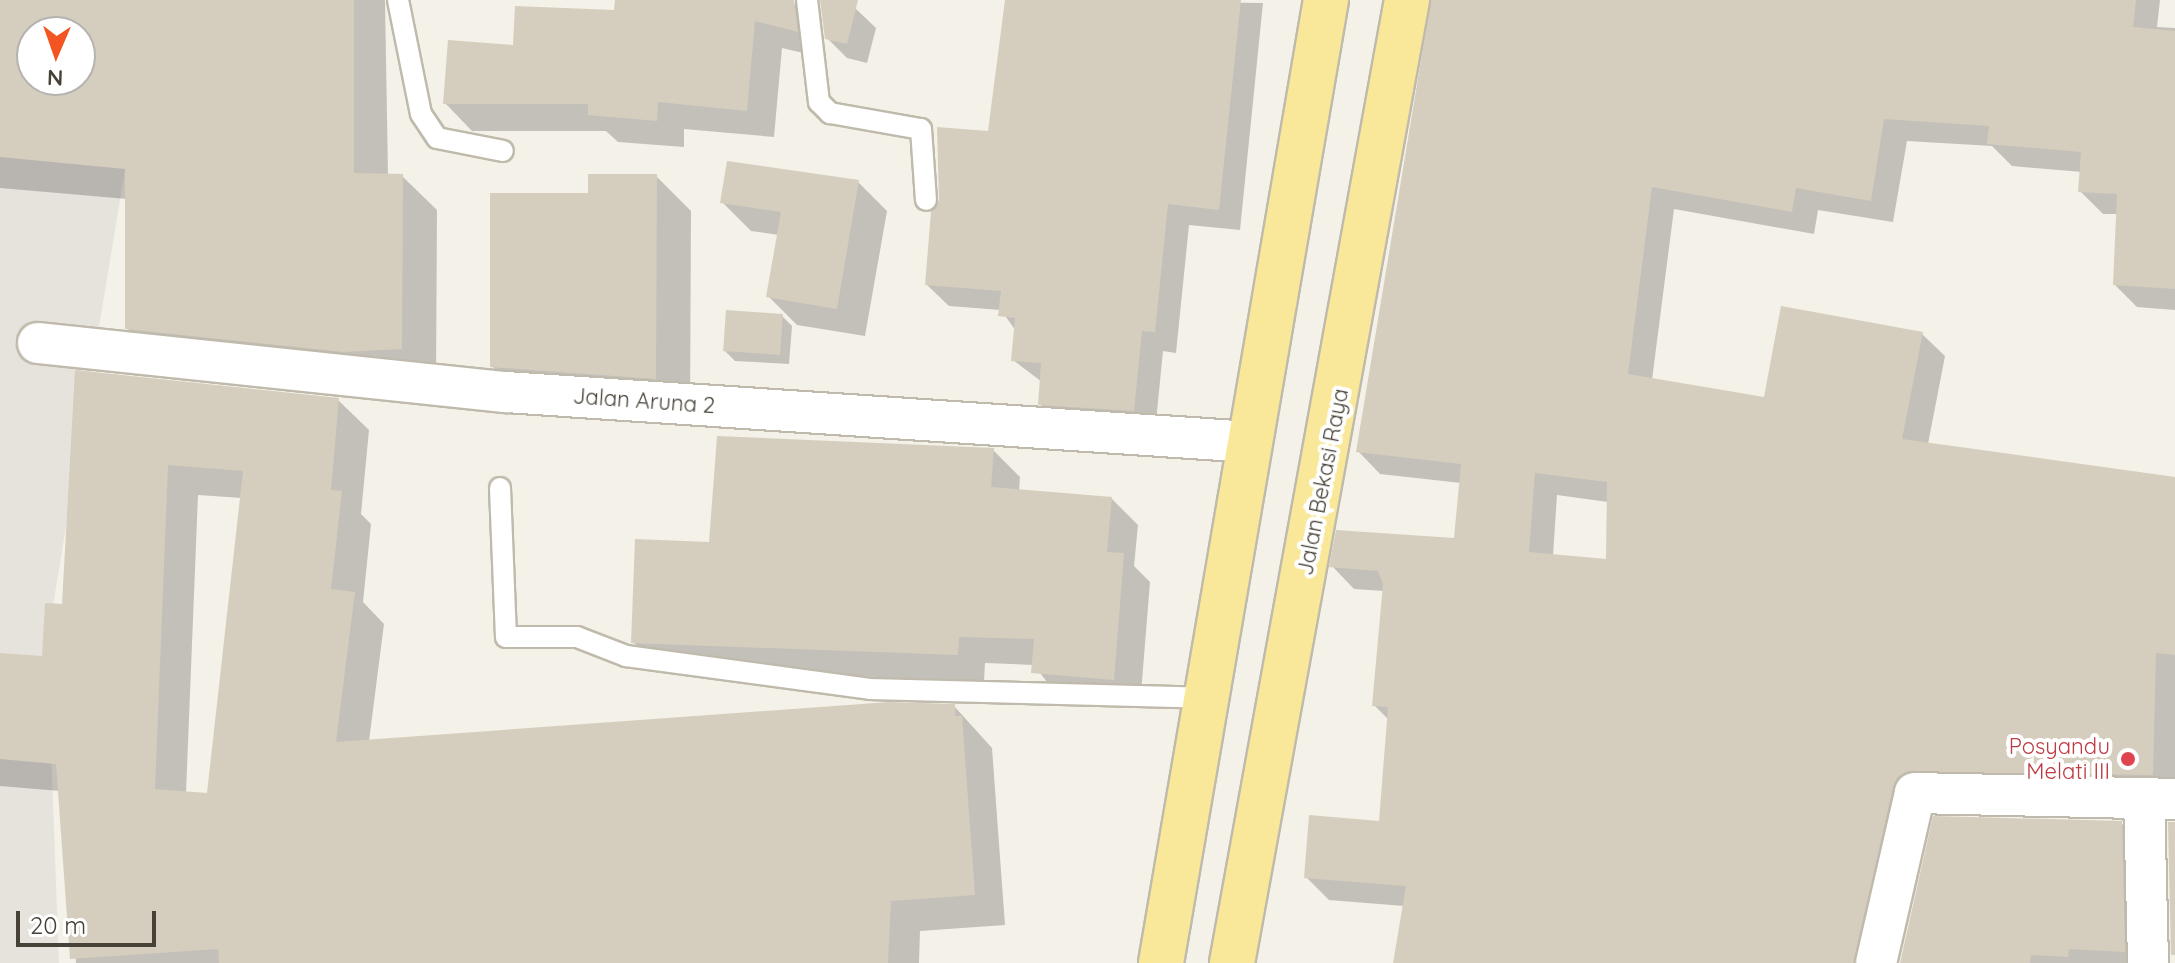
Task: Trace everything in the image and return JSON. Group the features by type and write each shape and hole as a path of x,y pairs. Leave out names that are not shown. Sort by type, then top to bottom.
{"main road":[{"path":"1161,963 1326,0"},
{"name":"Jalan Bekasi Raya","path":"1232,963 1407,0"}],"street":[{"name":"Jalan Aruna 2","path":"38,343 506,392 1251,442"},
{"path":"1876,963 1915,793 2159,799 2148,963"}],"lane":[{"path":"398,0 421,114 437,138 503,151"},
{"path":"807,0 819,102 830,113 921,129 926,200"},
{"path":"500,488 506,637 577,637 626,656 870,689 1204,698"}],"shaded area":[{"path":"0,0 153,0 47,642 59,963 0,963"}],"building":[{"path":"0,0 354,0 354,173 403,174 402,349 343,352 125,329 125,169 0,157"},
{"path":"615,0 794,0 798,32 755,21 747,111 658,102 657,121 588,115 588,104 443,104 448,40 513,45 515,6 614,10"},
{"path":"820,0 858,0 847,44 825,39"},
{"path":"1005,0 1241,0 1219,210 1168,204 1155,332 1142,331 1134,411 1038,405 1041,363 1011,361 1015,318 998,316 1001,291 925,285 931,212 939,200 937,127 988,131"},
{"path":"1431,0 2136,0 2133,27 2175,31 2175,289 2113,285 2117,194 2078,192 2081,152 1987,144 1989,126 1884,119 1871,201 1796,188 1792,212 1652,187 1628,374 1764,397 1781,306 1923,332 1902,439 2175,477 2175,655 2156,653 2153,775 1905,772 1893,788 1854,963 1393,963 1406,886 1304,878 1309,815 1379,821 1388,707 1372,706 1383,584 1378,571 1329,567 1336,530 1454,538 1461,464 1356,452","holes":["1535,473 1607,482 1606,559 1529,552"]},
{"path":"727,161 859,180 837,309 766,297 781,212 720,203"},
{"path":"588,174 657,174 656,379 490,367 490,193 588,193"},
{"path":"726,310 783,314 780,355 723,351"},
{"path":"75,370 339,398 331,490 342,491 331,589 355,592 336,742 889,702 955,704 955,716 962,716 975,895 891,901 888,963 219,963 218,949 70,959 56,764 0,759 0,653 42,656 45,603 62,604","holes":["168,465 243,471 207,793 155,789"]},
{"path":"717,436 994,448 991,487 1112,497 1107,552 1124,553 1114,680 1031,673 1034,639 959,637 958,655 631,643 635,539 709,542"},
{"path":"1933,816 2122,821 2125,952 2069,949 2068,957 2031,955 2030,963 1900,963"},
{"path":"2168,822 2175,822 2175,955 2171,955"}],"place":[{"name":"Posyandu Melati III","path":"2128,759"}]}
